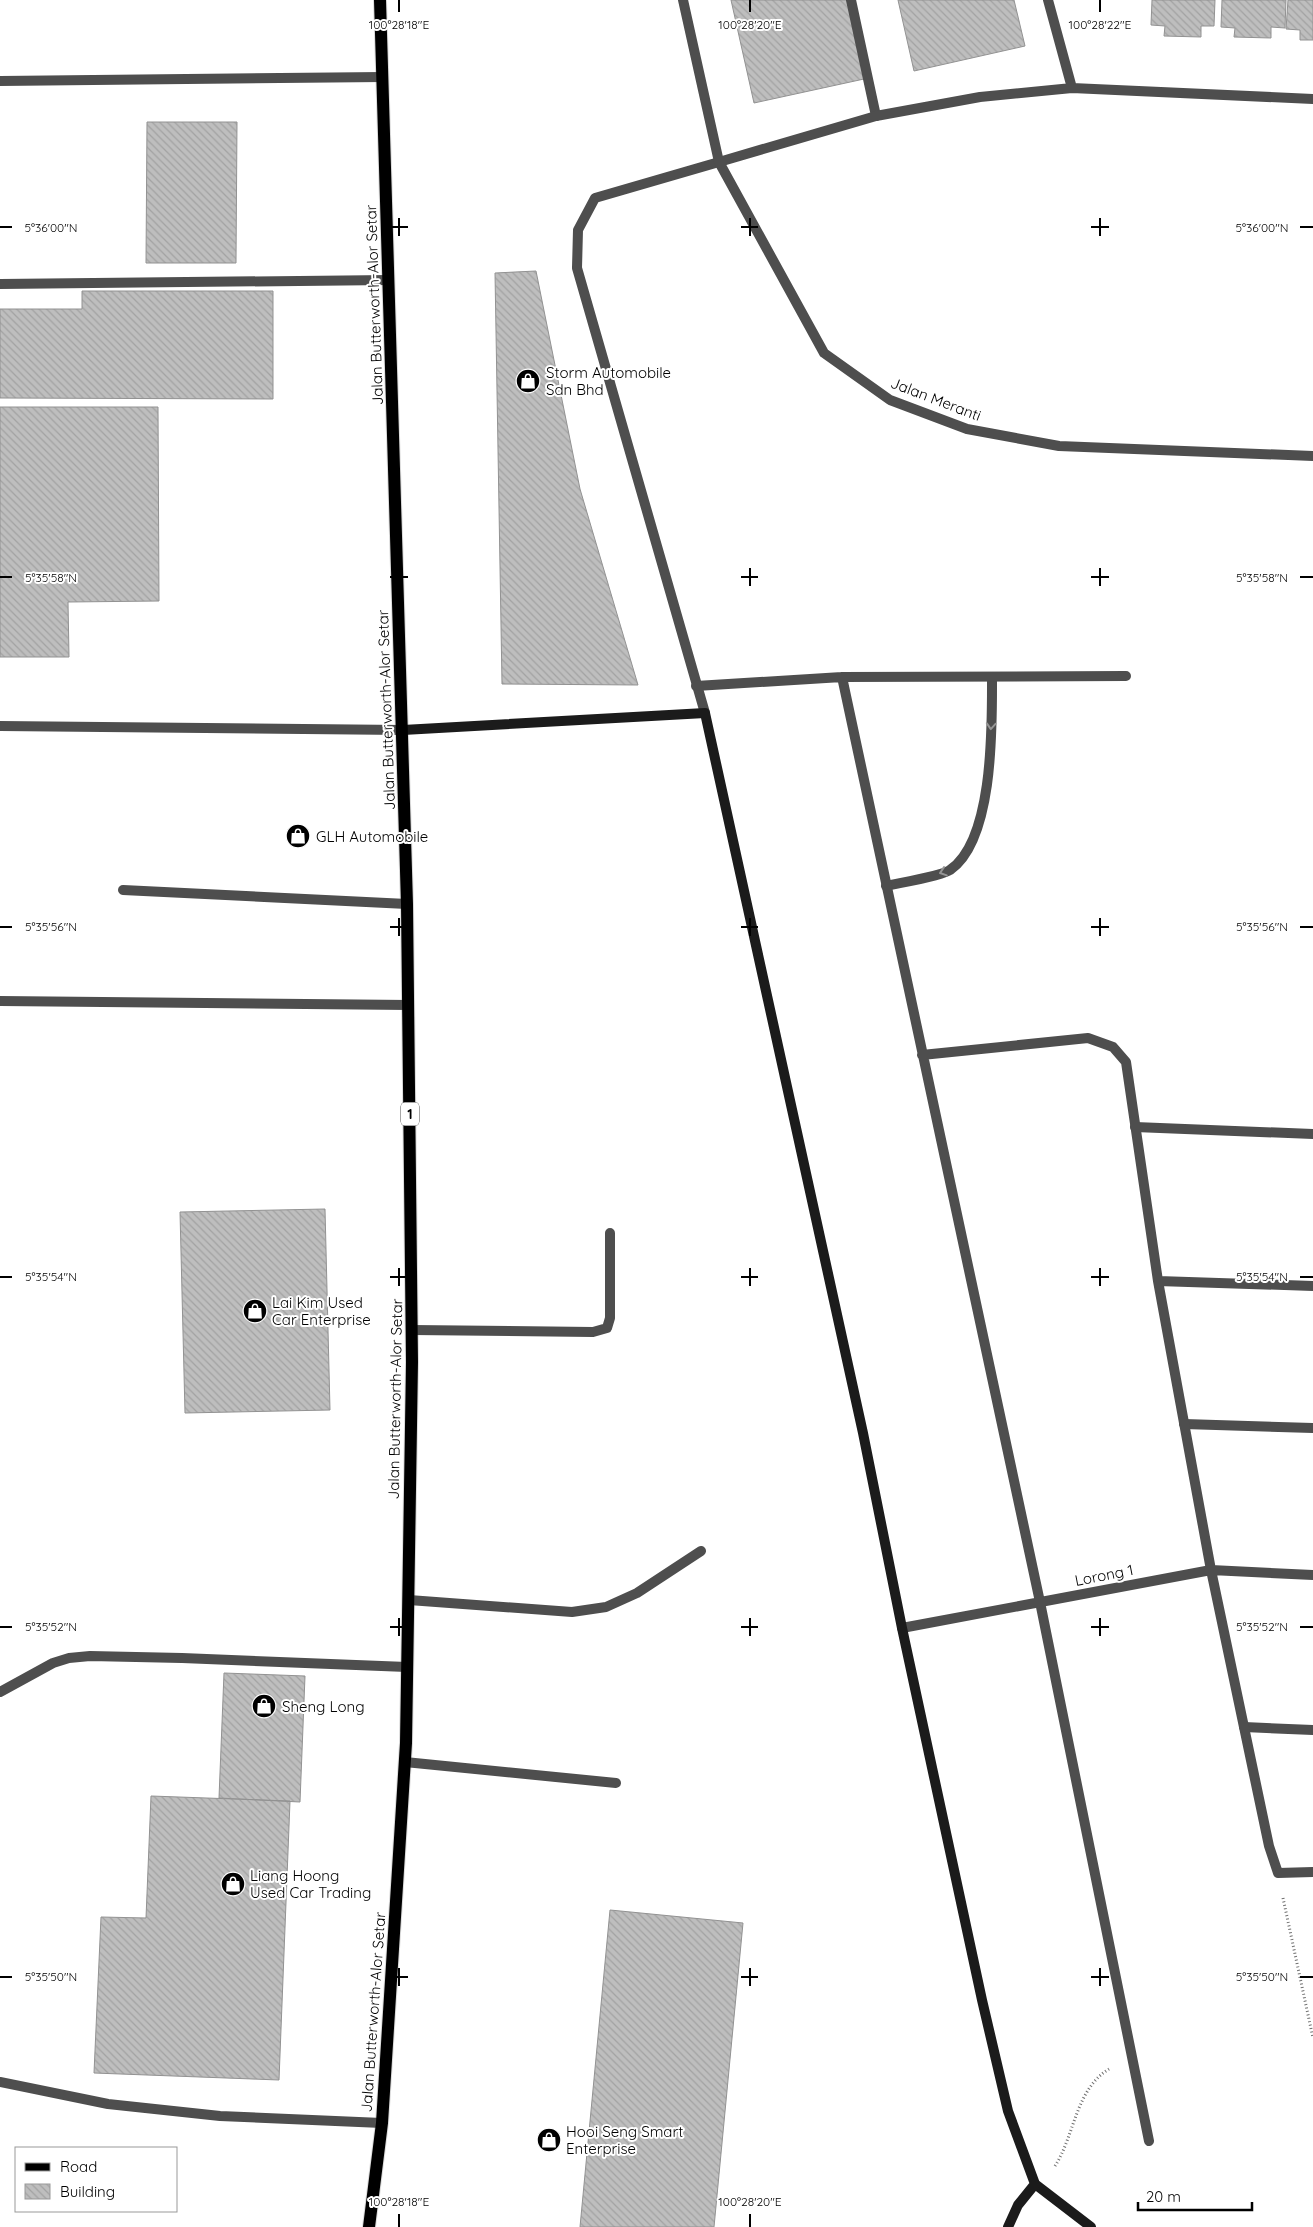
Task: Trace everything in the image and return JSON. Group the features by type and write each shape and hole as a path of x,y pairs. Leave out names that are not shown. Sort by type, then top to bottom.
{"main road":[{"name":"Jalan Butterworth-Alor Setar","path":"369,2227 382,2123 405,1762 412,1330 409,1005 403,730 380,0"}],"street":[{"name":"Jalan Meranti","path":"683,0 718,162 824,353 890,400 967,429 1059,446 1313,456"},
{"path":"851,0 876,116"},
{"path":"1048,0 1072,88"},
{"path":"0,81 383,77"},
{"path":"1091,2227 1035,2184 1008,2111 902,1628 863,1433 705,713 577,268 578,230 595,198 876,116 980,97 1072,88 1313,99"},
{"path":"0,284 389,280"},
{"path":"696,686 842,677 1126,676"},
{"path":"842,677 1040,1602 1149,2142"},
{"path":"886,886 949,871 968,852 978,828 987,779 992,721 992,677"},
{"path":"0,726 403,730 705,713"},
{"path":"123,890 407,904"},
{"path":"0,1001 409,1005"},
{"path":"922,1055 1088,1038 1113,1047 1126,1062 1158,1281 1184,1424 1211,1570 1270,1846 1278,1873 1313,1872"},
{"path":"1135,1127 1313,1134"},
{"path":"412,1330 593,1332 607,1328 610,1318 610,1233"},
{"path":"1158,1281 1313,1286"},
{"path":"1184,1424 1313,1428"},
{"path":"409,1600 572,1612 606,1607 637,1594 702,1551"},
{"name":"Lorong 1","path":"902,1628 1211,1570 1313,1575"},
{"path":"0,1692 53,1663 90,1656 407,1667"},
{"path":"1244,1727 1313,1730"},
{"path":"405,1762 616,1783"},
{"path":"0,2082 108,2104 220,2116 382,2123"},
{"path":"1008,2227 1018,2205 1035,2184"}],"path":[{"path":"1278,1873 1313,2038"},
{"path":"1035,2184 1051,2172 1063,2153 1073,2122 1089,2087 1107,2070 1132,2056"}],"building":[{"path":"731,0 847,0 864,79 754,103"},
{"path":"898,0 1014,0 1025,46 914,71"},
{"path":"1152,0 1215,0 1214,26 1201,26 1201,37 1164,36 1165,26 1151,25"},
{"path":"1222,0 1286,0 1285,28 1271,27 1271,38 1234,37 1235,28 1221,27"},
{"path":"1288,0 1313,0 1313,40 1300,40 1300,30 1286,29"},
{"path":"147,122 237,122 236,263 146,263"},
{"name":"Storm Automobile Sdn Bhd","path":"536,271 580,489 638,685 502,684 495,273"},
{"path":"82,291 273,291 273,399 0,398 0,309 82,309"},
{"path":"0,407 158,407 159,601 68,602 69,657 0,657"},
{"name":"Lai Kim Used Car Enterprise","path":"325,1209 330,1410 185,1413 180,1212"},
{"path":"224,1673 305,1676 300,1802 219,1798"},
{"path":"151,1796 290,1801 279,2080 94,2073 101,1917 146,1918"},
{"path":"610,1910 743,1923 714,2227 580,2227"}],"place":[{"name":"Storm Automobile Sdn Bhd","path":"528,381"},
{"name":"GLH Automobile","path":"298,836"},
{"name":"Lai Kim Used Car Enterprise","path":"255,1311"},
{"name":"Sheng Long","path":"264,1706"},
{"name":"Liang Hoong Used Car Trading","path":"233,1884"},
{"name":"Hooi Seng Smart Enterprise","path":"549,2140"}]}
